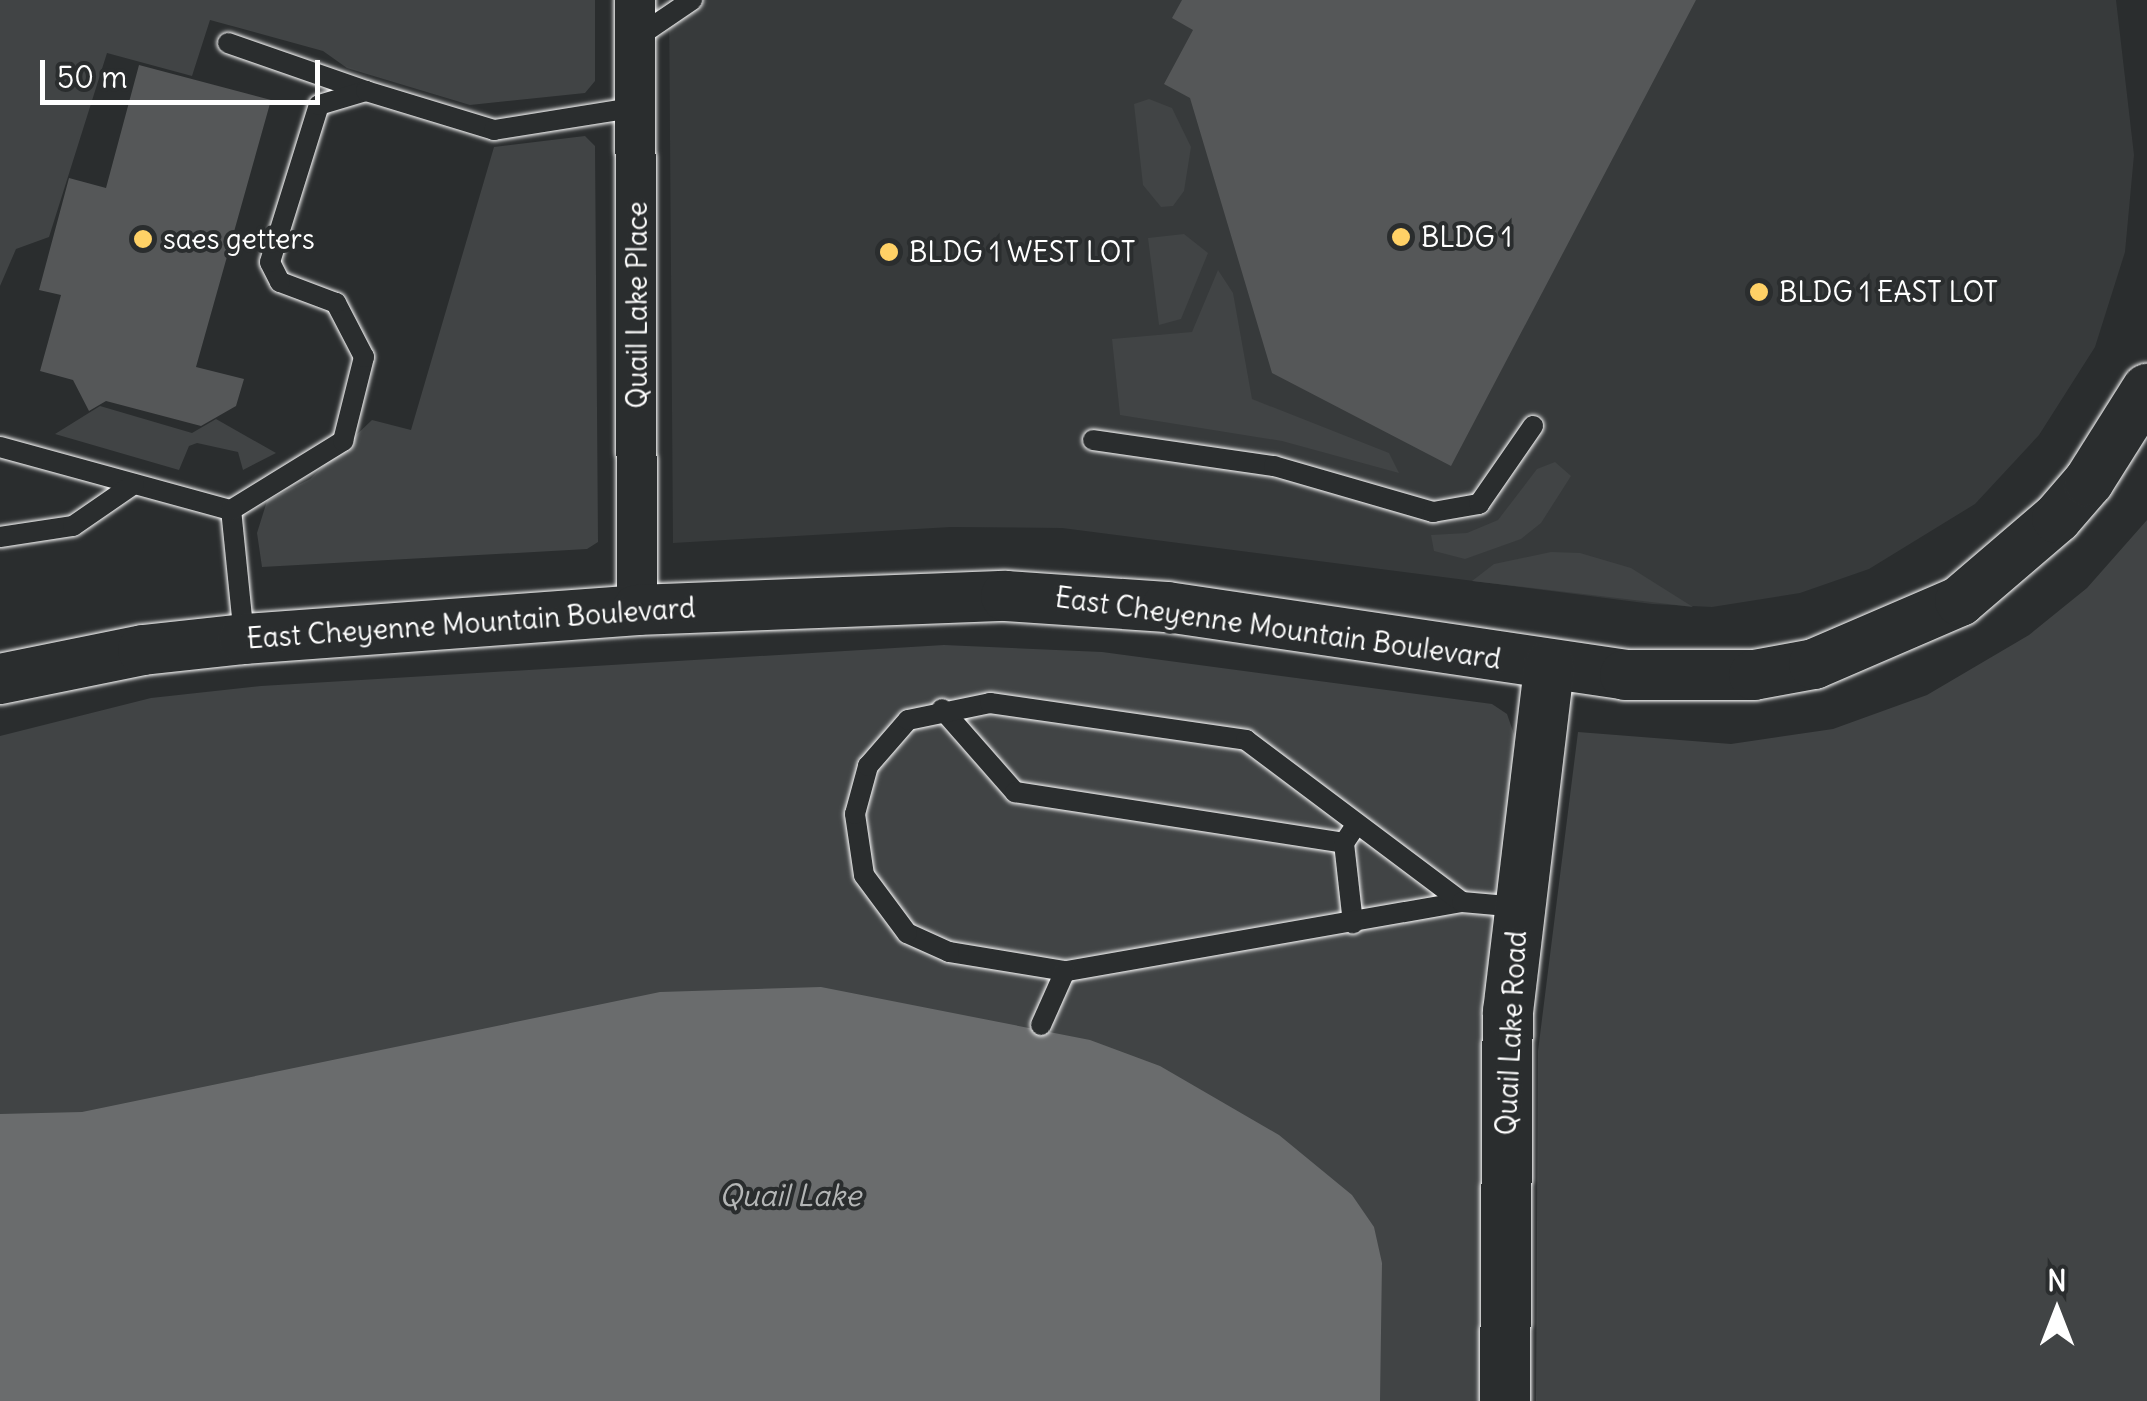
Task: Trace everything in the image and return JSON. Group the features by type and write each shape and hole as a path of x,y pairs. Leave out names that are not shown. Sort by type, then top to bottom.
{"street":[{"name":"Quail Lake Place","path":"636,19 637,610"},
{"name":"East Cheyenne Mountain Boulevard","path":"0,679 67,662 244,639 637,610 908,597 1072,598 1624,675 1754,674 1814,664 1899,632 1960,600 2057,518 2147,389"},
{"name":"Quail Lake Road","path":"1505,1401 1506,1070 1520,906 1549,666"}],"lane":[{"path":"636,19 692,0"},
{"path":"228,43 494,130 637,107"},
{"path":"0,447 231,510 343,441 364,357 336,303 280,282 270,262 320,106 366,90"},
{"path":"1093,440 1274,466 1433,512 1479,504 1533,426"},
{"path":"0,537 73,526 134,484"},
{"path":"231,510 244,639"},
{"path":"1462,902 1246,740 990,703 942,709 908,720 868,766 856,814 864,875 906,933 950,952 1065,971 1462,902 1520,906"},
{"path":"942,709 1014,792 1344,843"},
{"path":"1353,923 1344,843 1357,824"},
{"path":"1042,1025 1065,971"}],"shaded area":[{"path":"0,0 595,0 595,81 585,93 470,105 347,68 323,51 210,20 192,76 107,53 49,237 16,249 0,286"},
{"path":"669,0 2116,0 2134,155 2125,252 2095,347 2039,435 1975,504 1869,569 1800,593 1712,607 1652,604 1062,528 951,527 673,543"},
{"path":"1149,99 1172,108 1191,147 1184,191 1173,206 1161,207 1143,185 1134,104"},
{"path":"585,136 595,146 598,542 587,549 262,567 257,533 267,501 310,479 372,420 411,430 494,147"},
{"path":"1184,234 1208,253 1181,319 1159,325 1148,238"},
{"path":"1218,270 1233,293 1252,399 1389,453 1399,473 1282,441 1120,415 1112,339 1192,332"},
{"path":"100,406 192,433 216,419 276,453 243,470 238,452 197,443 189,446 179,470 55,434"},
{"path":"1555,462 1571,476 1541,523 1521,539 1465,559 1434,551 1431,535 1467,533 1498,520 1537,469"},
{"path":"2147,520 2147,1401 1536,1401 1538,1051 1578,732 1731,744 1833,729 1927,695 2029,635 2087,588"},
{"path":"1551,552 1580,553 1631,568 1693,607 1472,581 1494,564"},
{"path":"944,645 1102,652 1492,704 1507,714 1515,737 1483,1048 1479,1401 0,1401 0,736 151,698 261,686"}],"water":[{"name":"Quail Lake","path":"821,987 1090,1040 1160,1066 1279,1135 1352,1195 1374,1227 1382,1263 1380,1401 0,1401 0,1114 82,1112 660,992"}],"building":[{"name":"BLDG 1","path":"1182,0 1696,0 1451,466 1272,373 1190,98 1164,84 1193,30 1172,18"},
{"name":"saes getters","path":"139,65 271,100 196,367 244,379 236,406 201,426 106,401 89,411 73,380 40,371 61,295 39,290 69,178 106,188"}],"place":[{"name":"BLDG 1","path":"1401,237"},
{"name":"saes getters","path":"143,239"},
{"name":"BLDG 1 WEST LOT","path":"889,252"},
{"name":"BLDG 1 EAST LOT","path":"1759,292"}]}
